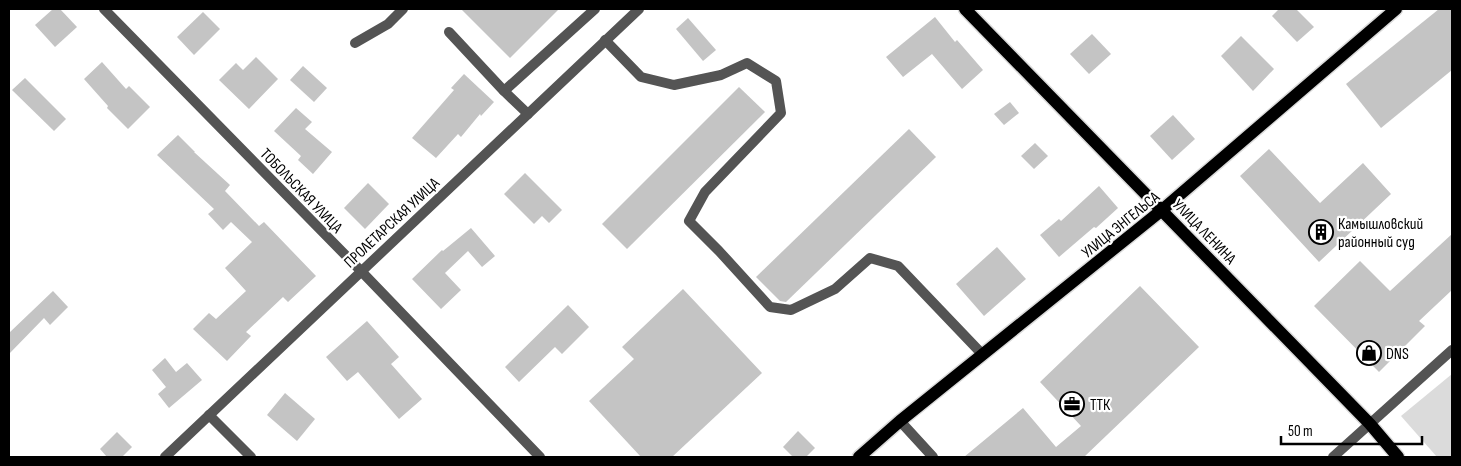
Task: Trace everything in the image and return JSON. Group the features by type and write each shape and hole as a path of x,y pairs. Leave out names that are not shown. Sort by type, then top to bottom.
{"main road":[{"name":"УЛИЦА ЛЕНИНА","path":"965,9 1370,424 1398,457"},
{"name":"УЛИЦА ЭНГЕЛЬСА","path":"859,457 900,421 1162,210 1396,9"}],"street":[{"name":"ТОБОЛЬСКАЯ УЛИЦА","path":"104,9 540,457"},
{"path":"355,43 388,24 403,9"},
{"path":"504,91 595,9"},
{"name":"ПРОЛЕТАРСКАЯ УЛИЦА","path":"165,457 636,10"},
{"path":"448,32 528,114"},
{"path":"605,40 641,77 674,85 721,75 747,63 776,81 782,113 704,192 689,221 770,306 791,310 835,289 870,258 898,266 983,355"},
{"path":"1334,457 1452,350"},
{"path":"209,415 251,457"},
{"path":"900,421 933,457"}],"shaded area":[{"path":"1452,374 1452,457 1437,457 1401,416"}],"building":[{"path":"53,9 60,9 77,27 55,47 35,25"},
{"path":"461,9 559,9 510,58"},
{"path":"1279,9 1296,9 1314,27 1297,42 1272,16"},
{"path":"1439,9 1452,9 1452,70 1381,128 1346,84"},
{"path":"203,12 220,29 194,55 177,37"},
{"path":"935,17 955,42 957,40 983,70 962,89 932,54 903,77 886,57"},
{"path":"688,18 716,50 703,61 676,29"},
{"path":"1092,34 1111,54 1089,74 1070,54"},
{"path":"1241,36 1274,69 1253,91 1221,56"},
{"path":"256,57 278,79 249,109 219,80 236,63 243,70"},
{"path":"102,62 126,89 129,86 150,107 128,129 107,108 108,106 84,79"},
{"path":"303,66 327,88 314,102 290,80"},
{"path":"464,74 494,102 481,116 480,114 461,137 458,134 436,158 412,138 454,90 451,88"},
{"path":"25,78 66,119 54,131 12,90"},
{"path":"739,87 765,112 627,249 602,224"},
{"path":"1010,102 1019,113 1004,125 994,114"},
{"path":"296,108 312,122 305,129 332,152 313,174 298,160 301,156 274,131"},
{"path":"1173,115 1195,139 1172,160 1150,136"},
{"path":"909,129 936,157 786,302 780,301 756,277"},
{"path":"178,135 230,185 225,191 259,226 264,222 316,276 288,302 283,297 246,332 251,336 227,361 193,329 209,313 216,319 246,291 225,268 252,242 231,222 223,230 208,214 214,209 157,155"},
{"path":"1035,143 1048,156 1034,169 1021,156"},
{"name":"Камышловский районный суд","path":"1269,149 1320,203 1363,163 1391,194 1319,262 1240,176"},
{"path":"525,173 562,210 549,223 542,216 534,224 504,194"},
{"path":"368,183 389,204 365,229 344,208"},
{"path":"1099,186 1118,208 1059,257 1040,235 1059,219 1061,221"},
{"path":"471,228 495,256 482,267 468,251 445,273 461,290 441,309 412,279 442,250"},
{"path":"1452,234 1452,290 1419,321 1425,326 1379,372 1314,306 1360,261 1390,291"},
{"path":"997,247 1026,279 984,316 956,284"},
{"path":"1140,286 1199,347 1084,457 964,457 1023,408 1056,447 1081,426 1040,382"},
{"path":"683,289 762,373 672,457 641,457 589,401 634,359 622,347"},
{"path":"53,291 68,307 50,325 44,318 9,354 9,333"},
{"path":"568,305 589,327 562,354 555,347 519,382 505,367"},
{"path":"367,321 399,357 391,364 422,399 399,419 358,372 347,381 326,357"},
{"path":"165,358 176,372 187,363 202,380 169,408 158,394 166,387 152,370"},
{"path":"285,393 315,419 297,441 267,415"},
{"path":"798,431 815,448 806,457 793,457 783,447"},
{"path":"117,432 132,447 122,457 107,457 100,449"}],"place":[{"name":"Камышловский районный суд","path":"1321,232"},
{"name":"DNS","path":"1369,353"},
{"name":"ТТК","path":"1072,404"}]}
